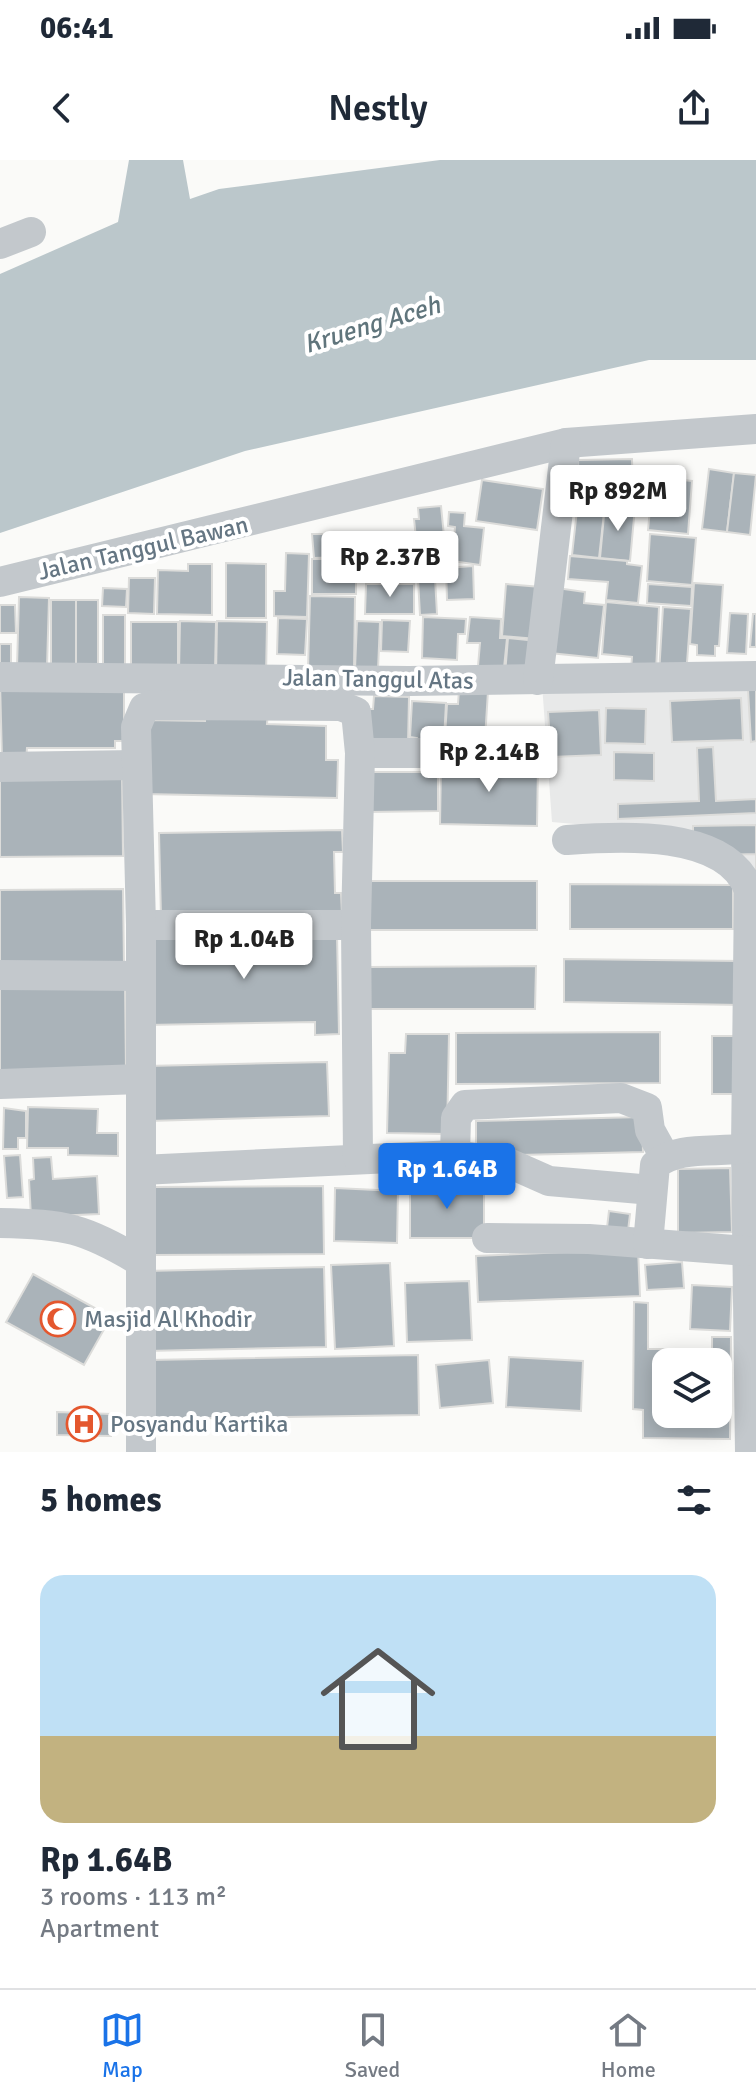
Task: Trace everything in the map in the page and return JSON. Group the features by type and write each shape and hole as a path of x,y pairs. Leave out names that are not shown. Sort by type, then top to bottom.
{"street":[{"path":"0,244 31,232"},
{"name":"Jalan Tanggul Bawan","path":"0,582 566,443 756,429"},
{"path":"538,680 566,443"},
{"name":"Jalan Tanggul Atas","path":"0,677 538,680 756,676"},
{"path":"141,1452 141,925 136,765 137,718 144,708 153,705 349,707 356,712 360,753 356,925 358,1157"},
{"path":"360,753 522,753"},
{"path":"0,767 136,765"},
{"path":"567,840 608,837 677,841 735,866 749,890 746,1148 750,1452"},
{"path":"141,925 356,925"},
{"path":"0,975 141,976"},
{"path":"0,1084 140,1079"},
{"path":"455,1155 456,1118 465,1105 621,1098 647,1108 650,1130 665,1157"},
{"path":"648,1244 655,1165 665,1157 692,1151 714,1154 746,1148"},
{"path":"141,1170 358,1157 455,1155 506,1162 549,1181 652,1190"},
{"path":"0,1223 40,1223 89,1232 141,1262"},
{"path":"487,1238 589,1239 747,1251"}],"shaded area":[{"path":"542,684 756,685 756,1024 751,889 632,829 552,822"}],"water":[{"name":"Krueng Aceh","path":"129,160 183,160 190,199 219,189 440,160 756,160 756,360 649,360 245,451 0,533 0,274 118,222"}],"building":[{"path":"632,459 633,497 579,498 578,460"},
{"path":"709,469 734,473 727,532 702,529"},
{"path":"734,473 756,475 750,535 727,532"},
{"path":"653,477 692,481 688,534 648,530"},
{"path":"482,480 543,489 537,530 476,521"},
{"path":"578,501 605,504 599,558 572,555"},
{"path":"605,505 635,507 630,561 600,558"},
{"path":"441,506 445,546 417,548 414,519 419,519 418,508"},
{"path":"449,512 465,513 464,526 484,528 480,565 452,561 455,527 448,526"},
{"path":"312,534 340,534 341,557 314,558"},
{"path":"650,534 696,538 692,585 647,581"},
{"path":"365,542 414,543 414,579 365,578"},
{"path":"441,548 443,575 424,577 422,549"},
{"path":"286,553 309,554 307,617 274,616 274,591 285,591"},
{"path":"570,556 627,561 627,564 642,566 638,603 606,600 608,582 568,579"},
{"path":"312,559 356,559 356,594 312,594"},
{"path":"226,563 266,564 266,618 226,618"},
{"path":"188,564 212,564 212,615 157,614 158,570 188,571"},
{"path":"473,566 474,599 447,600 446,568"},
{"path":"129,578 155,578 154,614 128,613"},
{"path":"435,578 437,614 420,615 418,579"},
{"path":"694,583 723,585 719,646 715,646 715,656 697,655 697,645 690,644"},
{"path":"366,584 414,584 414,614 365,614"},
{"path":"506,584 541,587 537,639 502,636"},
{"path":"648,584 692,587 691,606 647,603"},
{"path":"103,588 127,589 126,607 102,606"},
{"path":"557,588 585,592 584,603 604,605 598,658 550,653"},
{"path":"310,596 355,597 354,671 308,670"},
{"path":"19,597 49,598 47,667 17,667"},
{"path":"51,600 76,600 76,667 51,667"},
{"path":"76,600 98,600 98,667 76,667"},
{"path":"606,602 659,607 656,672 631,669 632,657 602,654"},
{"path":"0,605 15,605 16,633 0,633"},
{"path":"663,607 691,609 686,676 659,674"},
{"path":"730,613 748,614 746,654 727,653"},
{"path":"753,614 756,614 756,647 750,647"},
{"path":"103,615 125,615 125,667 103,667"},
{"path":"423,617 466,619 465,634 458,634 457,660 422,658"},
{"path":"470,617 501,619 500,638 507,638 504,668 478,666 480,643 467,643"},
{"path":"278,618 307,619 305,655 277,654"},
{"path":"382,620 410,621 408,652 381,651"},
{"path":"180,621 216,622 215,673 179,671"},
{"path":"217,621 267,622 266,677 216,675"},
{"path":"357,621 380,622 378,670 355,669"},
{"path":"131,622 178,622 178,672 131,672"},
{"path":"508,638 538,641 535,676 505,674"},
{"path":"0,644 11,644 11,674 0,674"},
{"path":"0,681 124,681 124,741 115,741 115,748 27,748 26,761 2,760"},
{"path":"459,690 488,691 485,739 453,746 453,737 445,736 447,704 458,704"},
{"path":"748,690 756,690 756,741 751,742"},
{"path":"374,696 409,697 408,745 367,744 368,709 373,709"},
{"path":"741,698 743,740 672,742 670,701"},
{"path":"412,701 446,703 444,740 417,748 417,738 410,737"},
{"path":"606,708 646,709 645,744 605,743"},
{"path":"205,710 268,711 267,724 326,726 326,760 338,760 337,798 144,794 145,720 205,721"},
{"path":"599,710 601,755 551,757 548,712"},
{"path":"544,736 546,759 529,760 527,737"},
{"path":"713,747 716,801 756,799 756,813 618,819 618,804 699,801 697,748"},
{"path":"614,752 654,753 654,781 614,780"},
{"path":"441,763 538,765 537,826 440,824"},
{"path":"370,772 438,772 438,811 370,812"},
{"path":"122,774 123,856 0,857 0,776"},
{"path":"756,825 756,854 721,855 693,842 693,826"},
{"path":"342,830 343,852 334,852 335,893 341,893 342,914 161,918 159,833"},
{"path":"367,881 537,881 537,930 367,930"},
{"path":"570,884 733,885 733,929 570,929"},
{"path":"123,889 124,967 0,969 0,890"},
{"path":"337,934 339,1034 315,1035 315,1022 147,1025 145,939"},
{"path":"564,959 741,961 741,1005 564,1002"},
{"path":"536,966 535,1009 368,1009 367,967"},
{"path":"125,982 126,1072 0,1073 0,984"},
{"path":"660,1032 660,1083 456,1084 456,1033"},
{"path":"406,1034 449,1034 447,1134 387,1133 389,1053 405,1053"},
{"path":"712,1036 738,1036 738,1094 712,1094"},
{"path":"327,1062 329,1116 149,1121 147,1066"},
{"path":"28,1107 98,1109 97,1133 118,1133 118,1156 68,1155 68,1148 27,1148"},
{"path":"4,1108 26,1111 26,1138 18,1138 18,1149 3,1149"},
{"path":"642,1117 643,1152 476,1156 476,1121"},
{"path":"20,1155 23,1197 7,1198 4,1156"},
{"path":"51,1157 53,1179 97,1176 99,1214 31,1217 29,1180 34,1179 33,1158"},
{"path":"730,1168 732,1232 678,1233 678,1169"},
{"path":"484,1184 484,1238 410,1238 410,1185"},
{"path":"323,1186 324,1254 154,1255 154,1187"},
{"path":"335,1188 398,1191 397,1243 334,1241"},
{"path":"609,1211 630,1214 627,1239 606,1236"},
{"path":"638,1249 640,1296 478,1302 476,1256"},
{"path":"682,1262 684,1288 647,1290 645,1265"},
{"path":"390,1263 394,1346 335,1349 331,1265"},
{"path":"324,1267 326,1347 147,1351 145,1271"},
{"name":"Masjid Al Khodir","path":"33,1274 111,1317 84,1365 6,1322"},
{"path":"469,1281 472,1340 407,1342 405,1283"},
{"path":"692,1285 732,1287 730,1331 690,1329"},
{"path":"634,1302 648,1303 648,1349 652,1349 652,1428 730,1428 730,1439 643,1438 643,1410 633,1409"},
{"path":"712,1337 731,1337 731,1348 712,1348"},
{"path":"418,1355 419,1415 150,1419 149,1360"},
{"path":"509,1357 583,1361 581,1411 506,1407"},
{"path":"489,1360 493,1403 440,1408 436,1365"},
{"name":"Posyandu Kartika","path":"57,1412 111,1414 111,1436 57,1435"}],"place":[{"name":"Masjid Al Khodir","path":"58,1319"},
{"name":"Posyandu Kartika","path":"84,1424"}]}
